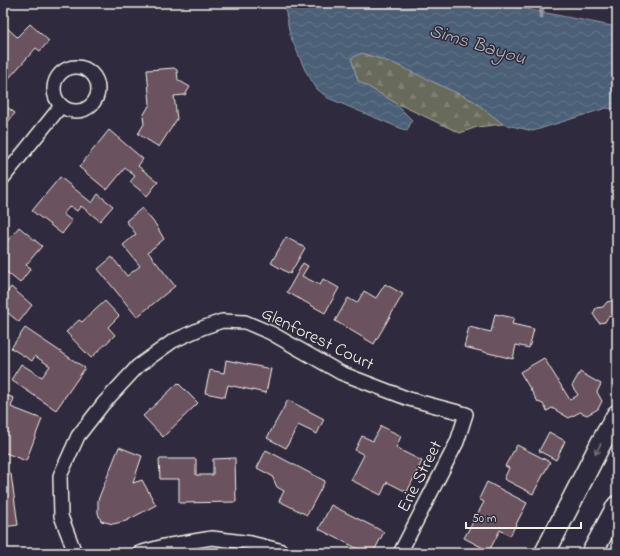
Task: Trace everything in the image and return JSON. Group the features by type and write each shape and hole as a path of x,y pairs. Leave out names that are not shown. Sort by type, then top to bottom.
{"main road":[{"path":"545,553 617,415"},
{"path":"592,553 617,506"}],"street":[{"path":"3,178 61,106"},
{"name":"Glenforest Court","path":"75,553 61,516 60,476 78,436 103,404 138,366 173,341 202,328 222,321 245,322 271,333 341,373 409,398 466,414"},
{"name":"Erie Street","path":"400,553 457,442 466,414"},
{"path":"139,553 164,546 212,538 251,543 285,553"}],"green space":[{"path":"362,53 393,63 474,101 503,124 477,127 460,133 394,102 358,81 351,58"}],"water":[{"name":"Sims Bayou","path":"284,3 496,3 617,27 617,109 606,108 533,131 503,124 474,101 393,63 362,53 351,58 358,81 394,102 412,120 407,131 328,98 317,89 305,70 290,35"}],"building":[{"path":"3,24 17,37 30,24 49,41 40,51 36,48 9,78 3,72"},
{"path":"174,68 177,70 178,80 190,87 185,95 174,96 177,119 159,147 138,134 144,124 143,116 150,104 147,70"},
{"path":"3,104 15,113 3,128"},
{"path":"109,130 143,159 138,166 158,182 147,196 130,182 135,176 125,168 107,190 79,167"},
{"path":"60,177 92,203 98,194 113,206 100,221 81,206 77,211 70,206 63,214 72,221 62,234 32,211"},
{"path":"142,208 156,225 164,239 148,252 175,286 137,317 98,269 112,257 127,276 140,266 123,245 136,234 126,221"},
{"path":"19,227 42,246 26,265 31,268 20,283 3,269 3,246"},
{"path":"286,237 305,248 290,274 271,263"},
{"path":"303,263 308,266 302,276 320,285 323,279 339,288 325,313 287,292"},
{"path":"385,284 403,294 374,344 335,321 348,298 357,303 364,291 376,298"},
{"path":"11,287 32,305 19,322 3,309 3,297"},
{"path":"614,300 617,304 616,315 608,317 605,322 599,323 593,314 596,308 603,307 607,302"},
{"path":"105,301 119,316 108,327 115,335 91,358 66,332 79,320 82,322"},
{"path":"495,314 514,318 512,324 534,329 529,348 516,345 513,359 464,347 469,327 491,332"},
{"path":"25,328 85,368 56,410 11,380 21,364 42,377 50,366 35,356 32,361 11,348"},
{"path":"544,358 570,400 578,395 572,386 580,372 601,384 597,392 602,401 598,409 587,415 580,412 569,418 552,408 547,411 543,404 538,402 520,372"},
{"path":"226,360 271,369 266,393 228,385 225,397 205,393 210,370 224,373"},
{"path":"178,383 198,403 163,437 143,416"},
{"path":"3,394 14,398 11,407 42,419 26,461 3,452"},
{"path":"288,400 324,419 317,434 298,425 286,448 267,438"},
{"path":"381,426 401,436 396,448 422,461 407,492 387,482 381,495 351,480 364,455 355,450 362,436 373,441"},
{"path":"549,432 565,441 556,460 539,451"},
{"path":"517,445 550,462 533,494 504,479 509,468 505,466"},
{"path":"119,447 142,456 133,483 142,480 156,505 126,521 113,524 101,521 98,513 98,500"},
{"path":"266,450 325,481 307,515 279,501 284,491 277,487 272,476 257,468"},
{"path":"235,458 236,502 179,503 179,479 160,479 159,459 196,459 196,475 213,475 213,459"},
{"path":"11,474 18,525 3,527 3,475"},
{"path":"487,482 527,503 510,536 500,530 489,551 464,538 484,502 479,499"},
{"path":"331,505 384,532 373,553 366,553 319,529"}],"waterway":[{"path":"541,17 542,3"}]}
